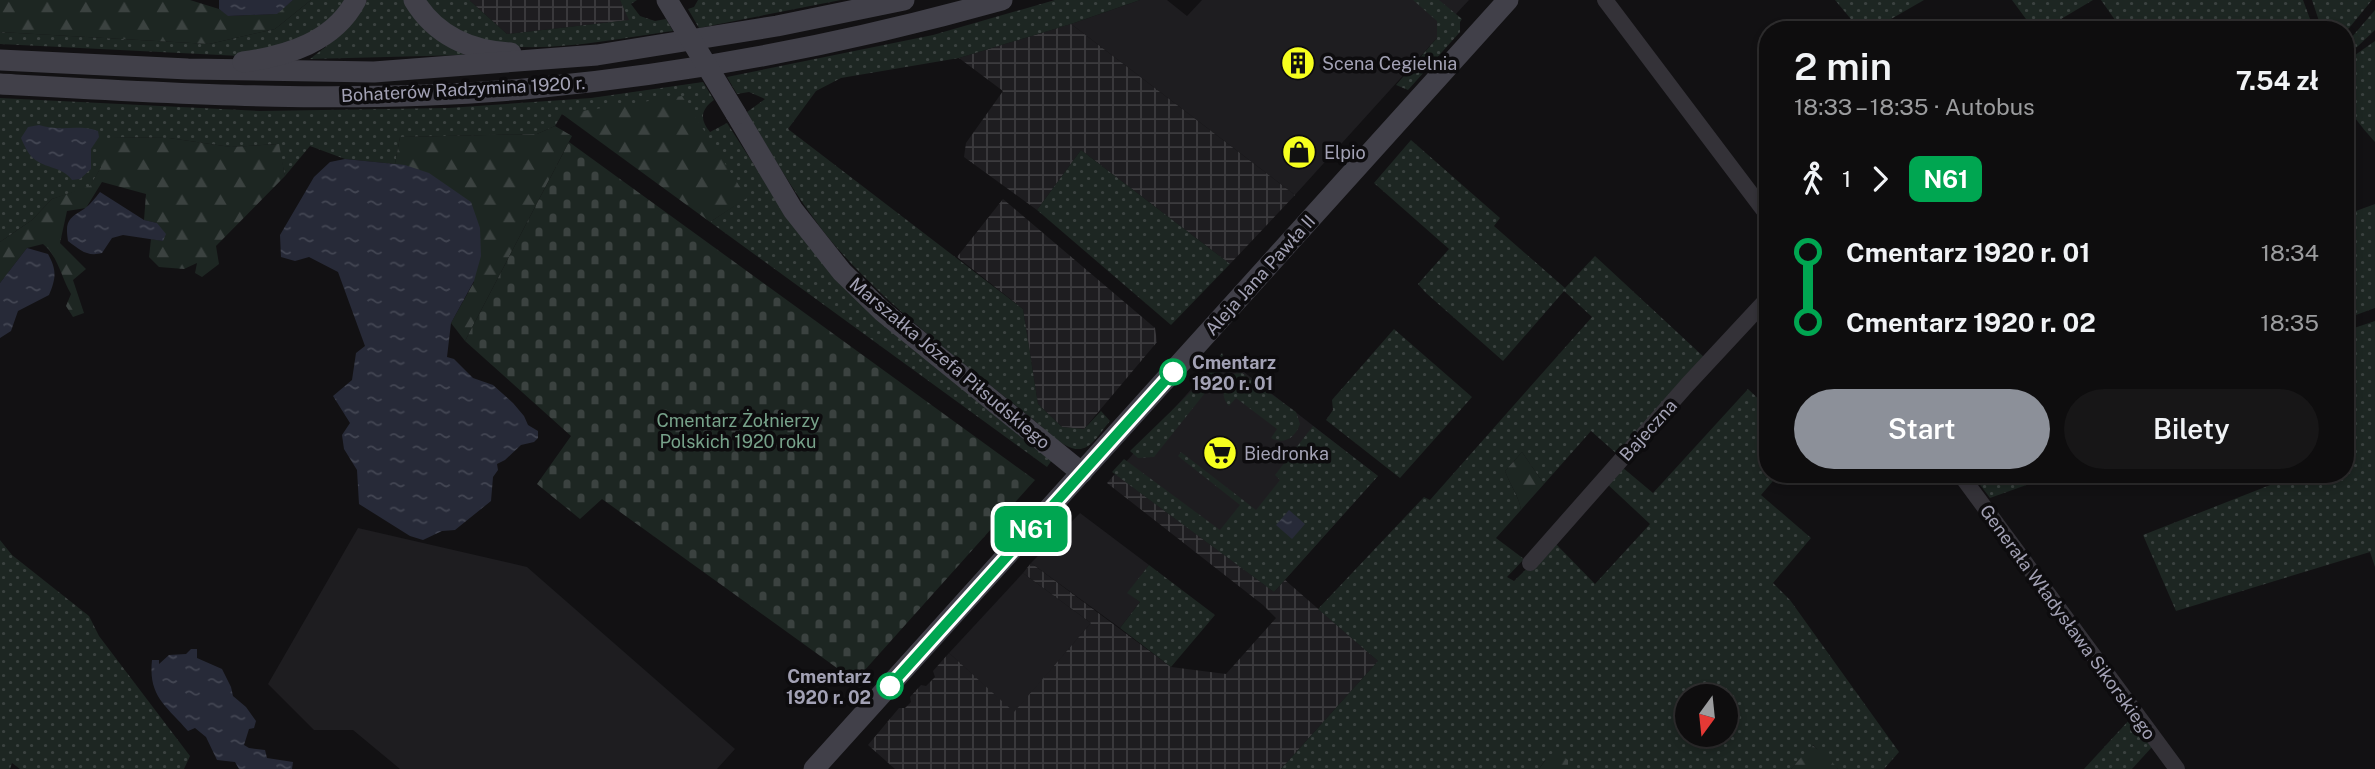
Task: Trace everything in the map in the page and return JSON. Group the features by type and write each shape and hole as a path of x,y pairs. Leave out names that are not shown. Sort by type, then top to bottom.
{"main road":[{"path":"188,69 258,60 306,47 334,27 356,0"},
{"path":"414,0 429,20 447,35 478,49 540,55 597,55"},
{"name":"Marszałka Józefa Piłsudskiego","path":"667,0 793,210 842,272 882,311 1082,473"},
{"name":"Bohaterów Radzymina 1920 r.","path":"0,60 188,69 374,72 597,55 765,28 904,0"},
{"name":"Bohaterów Radzymina 1920 r.","path":"0,84 301,96 388,96 532,88 627,77 787,51 926,21 1002,0"},
{"name":"Aleja Jana Pawła II","path":"814,769 1508,0"}],"street":[{"path":"1605,0 1759,204"},
{"name":"Bajeczna","path":"1530,563 1759,308"},
{"name":"Generała Władysława Sikorskiego","path":"1967,483 2177,769"}],"shaded area":[{"path":"469,0 620,0 630,20 507,34"},
{"path":"1140,0 1167,0 1187,16 1202,0 1469,0 1444,27 1438,22 1437,38 1295,195 1071,24"},
{"path":"1071,24 1295,195 1230,264 1081,150 1037,210 964,157 966,143 1003,91 959,58"},
{"path":"1003,199 1155,328 1157,342 1084,429 1062,427 1038,404 1023,309 957,257"},
{"path":"1222,355 1378,476 1274,592 1115,474"},
{"path":"1115,474 1274,592 1285,580 1378,661 1281,769 895,769 868,745 899,708 905,708 911,702 910,697 921,685 926,686 935,677 933,671 949,653 1014,712 1091,623 1023,573 1031,563 1171,667 1226,674 1276,618 1107,483"},
{"path":"1080,513 1149,565 1128,593 1140,602 1120,628 1031,563"},
{"path":"358,528 527,567 735,749 717,769 400,769 353,730 314,730 268,684"},
{"path":"1023,573 1091,623 1014,713 949,653"}],"green space":[{"path":"0,0 190,0 219,9 229,16 276,14 293,0 311,0 275,29 209,44 0,32"},
{"path":"311,0 353,0 324,33 240,56 0,44 0,32 209,44 275,29"},
{"path":"367,0 406,0 464,55 310,59 349,27"},
{"path":"423,0 469,0 507,34 629,20 620,0 637,0 631,4 640,16 655,21 666,19 673,31 567,46 486,43 458,33"},
{"path":"698,0 841,0 699,28 688,9 694,7"},
{"path":"1055,0 1140,0 959,58 841,78 816,91 788,129 1023,309 1038,404 1062,427 1084,429 1101,411 1110,421 1094,441 1081,449 1068,446 1054,437 904,314 855,267 808,211 747,112 765,99 749,92 737,94 727,77 933,35"},
{"path":"1413,0 1439,0 1462,19 1460,32 1408,90 1396,85 1437,38 1437,21"},
{"path":"1835,0 1924,0 1888,21 1852,21"},
{"path":"2012,0 2093,0 2058,21 2027,21"},
{"path":"2101,0 2303,0 2311,21 2116,21"},
{"path":"2312,0 2372,0 2354,22 2319,21"},
{"path":"2375,10 2375,30 2354,49 2354,34"},
{"path":"2375,41 2375,142 2354,116 2354,56"},
{"path":"703,82 714,100 703,115 704,123 710,132 727,123 782,208 1052,460 1047,467 710,222 746,198 562,114 555,126 537,134 400,137 395,164 345,159 310,146 285,176 278,144 231,147 169,138 112,137 90,187 52,199 32,220 0,242 0,98 260,111 448,108 591,98"},
{"path":"682,96 747,198 710,222 562,114"},
{"path":"555,126 572,136 465,341 451,323 474,282 395,164 400,137 537,134"},
{"path":"112,137 169,138 231,147 279,144 285,176 216,246 219,264 202,277 195,273 197,263 184,269 159,267 149,257 151,239 163,241 157,223 144,220 146,194 102,182 86,208 67,211 60,243 86,269 73,280 84,313 73,317 66,306 71,294 48,249 43,244 27,248 0,283 0,242 32,220 52,199 90,186 101,167 98,143"},
{"path":"1411,140 1500,218 1494,226 1565,288 1595,256 1705,358 1617,454 1591,431 1544,484 1522,452 1505,471 1521,510 1496,538 1524,559 1507,577 1514,581 1554,542 1595,584 1650,524 1605,482 1622,467 1653,493 1748,389 1759,399 1759,483 1771,483 1761,495 1811,538 1773,583 1790,600 1899,752 1884,769 1838,769 1813,745 1791,769 1568,769 1545,760 1539,769 1281,769 1378,661 1318,609 1424,497 1430,500 1592,317 1564,291 1503,361 1418,284 1449,249 1374,183"},
{"name":"Cmentarz Żołnierzy Polskich 1920 roku","path":"569,142 1035,480 855,681 602,499 580,519 537,484 571,436 465,341"},
{"path":"1081,150 1230,264 1171,325 1037,210"},
{"path":"2375,204 2375,308 2354,316 2354,212"},
{"path":"2375,321 2375,567 2370,552 2176,611 2143,535 2275,483 2354,483 2354,328"},
{"path":"1394,329 1472,397 1400,478 1326,420 1333,410 1332,400"},
{"path":"1222,353 1225,360 1224,369 1154,457 1138,458 1130,451 1196,387"},
{"path":"1242,373 1296,412 1300,424 1292,436 1280,441 1271,438 1277,429 1236,398 1229,406 1224,398 1225,386 1234,374"},
{"path":"1313,426 1378,476 1274,592 1112,472 1124,459 1220,530 1240,505 1178,456 1181,452 1256,510 1280,480 1275,475"},
{"path":"1522,452 1544,484 1521,510 1505,471"},
{"path":"1979,483 2032,483 1990,498"},
{"path":"0,540 12,555 89,616 99,636 190,756 184,769 20,769 12,763 10,769 0,769"},
{"path":"1149,565 1215,615 1171,667 1120,628 1140,602 1127,593"},
{"path":"2131,718 2152,747 2132,769 2084,769"},
{"path":"1812,745 1827,756 1838,769 1791,769"},
{"path":"1560,754 1568,760 1568,769 1539,769 1549,755"}],"water":[{"path":"219,0 293,0 277,14 228,16 219,9"},
{"path":"39,125 98,131 99,137 91,149 91,169 80,179 72,180 63,172 33,158 21,138 28,127"},
{"path":"345,159 405,165 429,173 471,202 480,228 481,256 474,281 451,323 447,357 454,359 473,378 493,385 513,403 528,425 538,431 538,438 534,442 521,445 497,464 491,501 455,530 442,531 423,540 410,536 359,504 357,470 344,449 342,435 350,423 333,396 352,380 356,353 365,346 338,272 309,257 295,261 281,257 280,235 314,177 330,162"},
{"path":"100,192 144,220 157,223 166,234 163,241 123,235 112,238 102,253 92,254 68,241 69,221"},
{"path":"27,248 48,254 54,270 53,284 49,295 18,311 11,331 0,338 0,283"},
{"path":"1289,510 1305,524 1292,539 1276,525"},
{"path":"191,649 197,649 197,658 222,669 233,696 246,707 256,721 254,728 249,729 244,745 265,750 267,758 293,762 292,769 239,769 235,762 217,760 206,737 195,728 188,731 166,707 153,683 152,660 159,660 159,664 169,655 186,654"}],"bus line":[{"name":"N61","path":"890,686 1173,372"}],"place":[{"name":"Scena Cegielnia","path":"1298,63"},
{"name":"Elpio","path":"1299,152"},
{"name":"Cmentarz 1920 r. 01","path":"1173,372"},
{"name":"Biedronka","path":"1220,453"},
{"name":"Cmentarz 1920 r. 02","path":"890,686"}]}
